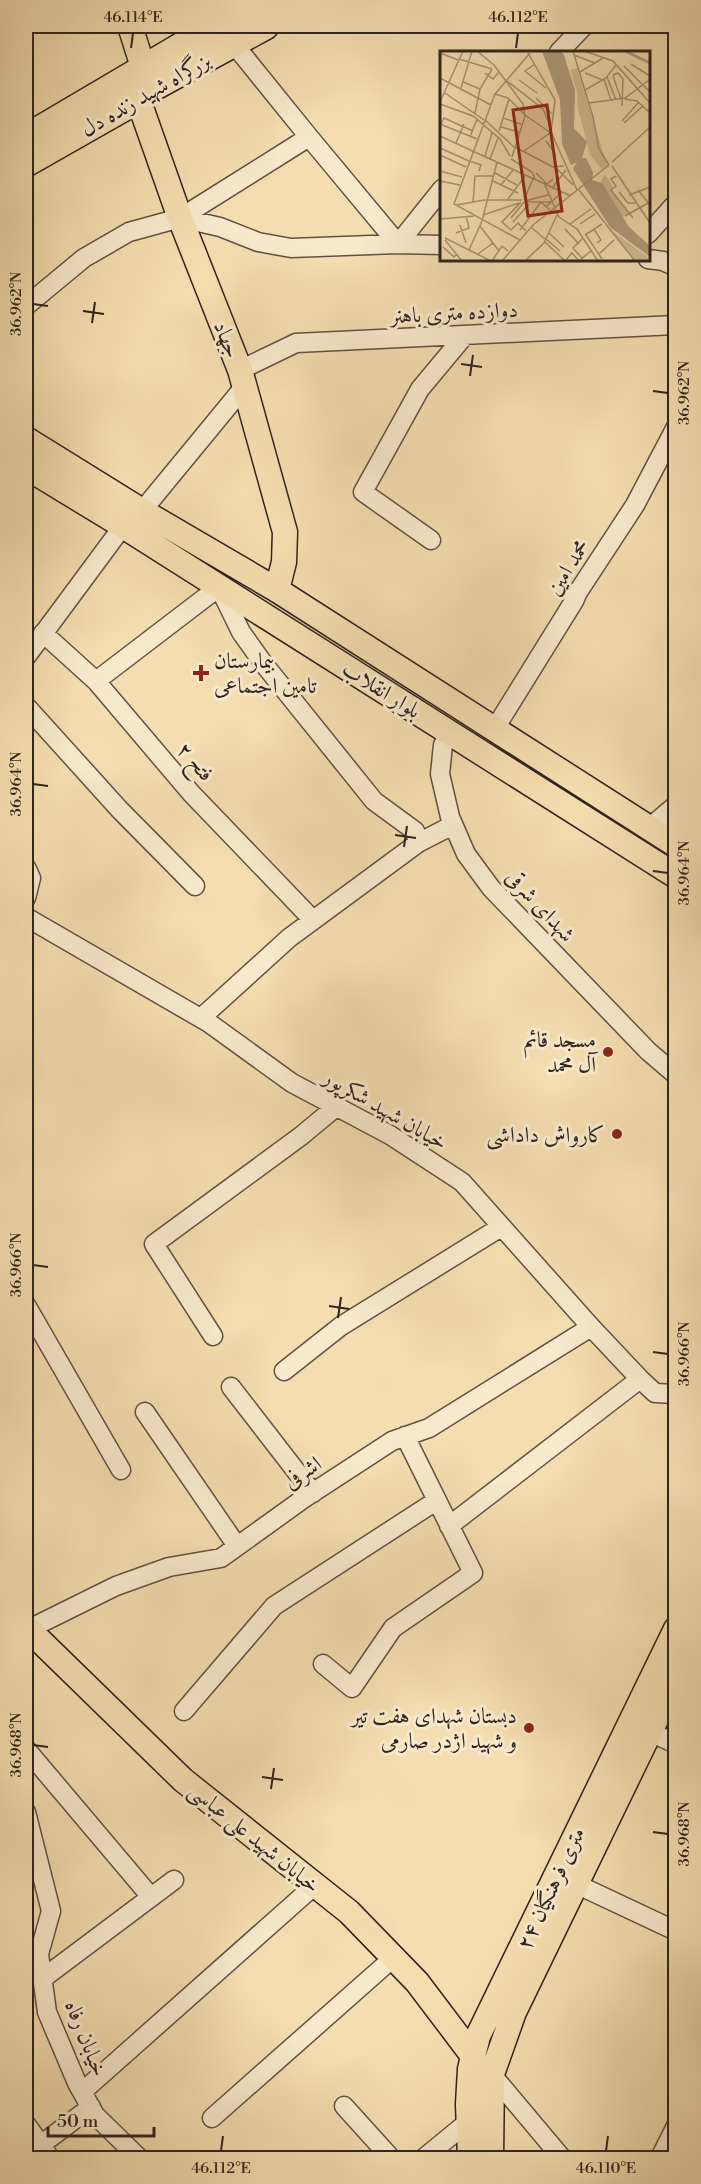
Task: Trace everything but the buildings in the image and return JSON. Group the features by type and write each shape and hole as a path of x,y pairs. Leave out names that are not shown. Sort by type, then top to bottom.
{"highway":[{"name":"بزرگراه شهید زنده دل","path":"26,138 143,67 224,34 265,26"},
{"name":"بزرگراه شهید زنده دل","path":"26,163 121,109 224,34"}],"main road":[{"path":"130,26 143,67"},
{"name":"جهاد","path":"137,96 180,218 242,379 285,532 284,562 277,590"},
{"name":"بلوار انقلاب","path":"26,439 142,511 277,590 675,844"},
{"name":"بلوار انقلاب","path":"26,467 123,526 675,876"},
{"path":"450,733 463,710"},
{"name":"خیابان شهید علی عباسی","path":"27,1628 183,1780 349,1912 417,1982 473,2056"},
{"name":"۲۴ متری فرهنگیان","path":"491,2158 492,2074 567,1879 675,1629"},
{"name":"۲۴ متری فرهنگیان","path":"470,2158 470,2069 478,2036 650,1732 675,1678"}],"street":[{"path":"561,51 584,26"},
{"path":"224,34 398,244"},
{"path":"26,306 84,258 129,232 180,218 309,137"},
{"path":"398,244 440,190"},
{"path":"650,232 675,203"},
{"path":"180,218 220,227 258,242 291,248 398,244 440,245"},
{"path":"650,259 663,261 675,267"},
{"name":"دوازده متری باهنر","path":"242,379 296,343 675,325"},
{"path":"431,540 363,492 420,389 465,335"},
{"path":"142,511 242,379"},
{"name":"محمد امین","path":"494,730 578,592 635,505 675,427"},
{"path":"26,657 123,526"},
{"path":"96,681 219,587 241,632 263,663 374,801 415,831 418,843"},
{"name":"فتح ۲","path":"43,633 96,681 191,793 312,921"},
{"path":"26,706 119,809 195,886"},
{"name":"شهدای شرقی","path":"450,733 443,745 440,774 453,825 466,854 491,888 648,1051 675,1075"},
{"path":"649,828 675,806"},
{"path":"201,1018 289,938 418,843 453,825"},
{"path":"26,867 31,878 26,898"},
{"name":"خیابان شهید شکرپور","path":"26,917 201,1018 292,1083 390,1135 462,1182 591,1328 655,1393 675,1394"},
{"path":"213,1336 154,1244 337,1107"},
{"path":"284,1371 341,1326 501,1227"},
{"path":"26,1305 121,1470"},
{"name":"اشرفی","path":"27,1628 116,1586 169,1567 221,1558 392,1440 429,1428 591,1328"},
{"path":"449,1526 640,1378"},
{"path":"231,1387 313,1493"},
{"path":"145,1413 237,1546"},
{"path":"323,1664 352,1688 393,1628 473,1574 405,1436"},
{"path":"184,1711 274,1606 436,1501"},
{"path":"650,1732 675,1744"},
{"path":"26,1749 151,1897"},
{"name":"خیابان رفاه","path":"26,1812 51,1911 39,1954 47,2012 86,2100 95,2115 139,2158"},
{"path":"567,1879 675,1931"},
{"path":"42,1978 174,1880"},
{"path":"26,2156 45,2152 86,2100 315,1885"},
{"path":"212,2118 393,1958"},
{"path":"473,2056 492,2074 562,2158"},
{"path":"344,2106 391,2158"},
{"path":"424,2158 469,2121"},
{"path":"26,2124 45,2152"},
{"path":"660,2158 675,2126"}],"place":[{"name":"بیمارستان تامین اجتماعی","path":"201,673"},
{"name":"مسجد قائم آل محمد","path":"608,1052"},
{"name":"کارواش داداشی","path":"617,1134"},
{"name":"دبستان شهدای هفت تیر و شهید اژدر صارمی","path":"529,1728"}]}
